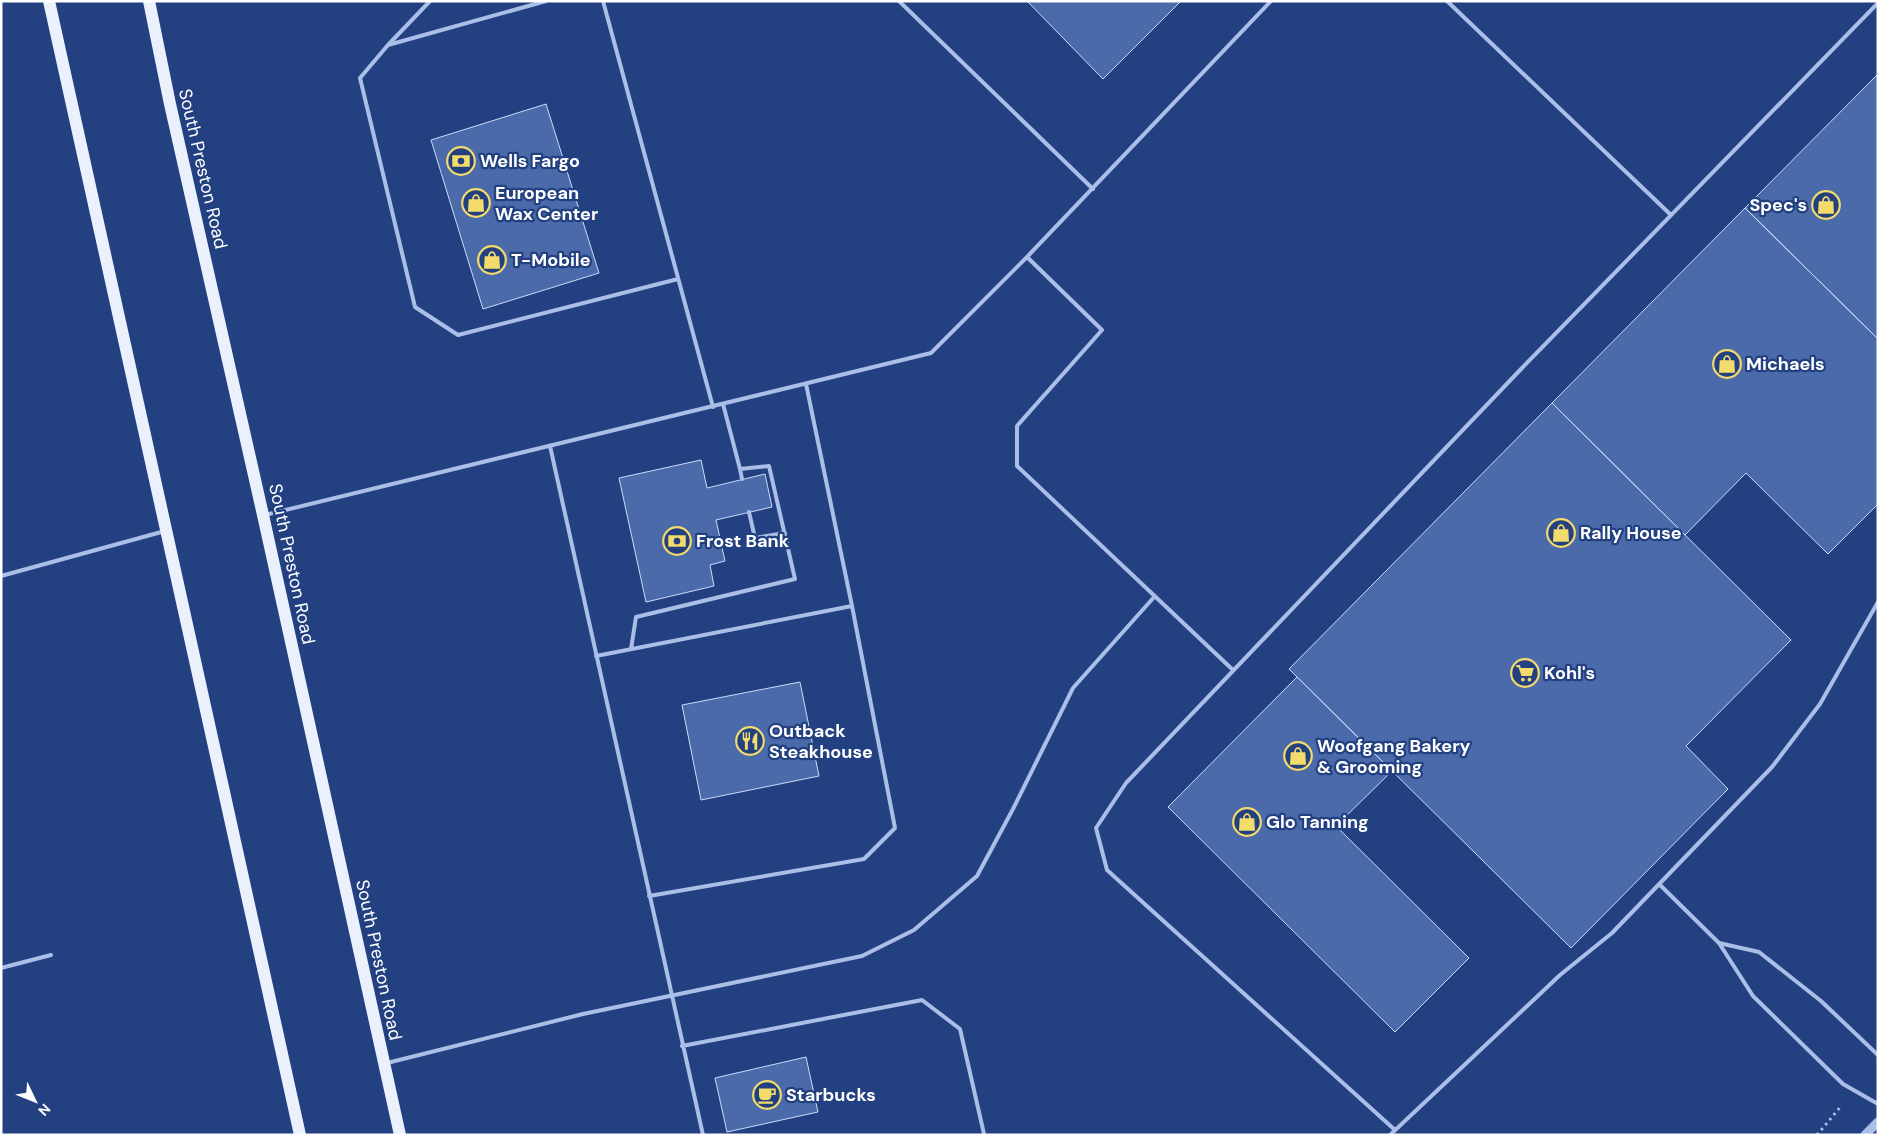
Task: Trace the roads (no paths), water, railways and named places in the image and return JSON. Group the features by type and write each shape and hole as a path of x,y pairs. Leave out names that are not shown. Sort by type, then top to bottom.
{"main road":[{"path":"49,1 300,1135"},
{"name":"South Preston Road","path":"149,1 172,114 400,1135"}],"street":[{"path":"1866,1135 1878,1122"}],"lane":[{"path":"430,1 360,78 415,307 458,335 678,278"},
{"path":"388,46 546,1"},
{"path":"602,1 712,407"},
{"path":"899,1 1092,189"},
{"path":"263,515 931,353 1027,257 1271,1"},
{"path":"1448,1 1671,214"},
{"path":"1395,1130 1108,870 1096,828 1126,783 1233,670 1522,368 1878,3"},
{"path":"1027,257 1102,330 1016,426 1017,466 1233,670"},
{"path":"650,896 864,859 895,828 806,384"},
{"path":"723,404 742,480"},
{"path":"550,446 702,1135"},
{"path":"631,649 636,617 795,579 769,466 740,469"},
{"path":"749,512 755,538 785,534"},
{"path":"1,576 165,531"},
{"path":"384,1064 583,1014 862,956 914,930 977,876 1013,809 1073,688 1155,596"},
{"path":"1390,1135 1560,975 1612,933 1772,768 1820,704 1878,602"},
{"path":"596,656 852,606"},
{"path":"1659,884 1719,943 1754,996 1843,1084 1878,1104"},
{"path":"1719,943 1759,952 1821,1001 1878,1055"},
{"path":"1,968 51,955"},
{"path":"682,1046 922,1000 960,1029 983,1135"}],"place":[{"name":"Wells Fargo","path":"461,161"},
{"name":"European Wax Center","path":"476,203"},
{"name":"Spec's","path":"1826,205"},
{"name":"T-Mobile","path":"492,260"},
{"name":"Michaels","path":"1727,364"},
{"name":"Rally House","path":"1561,533"},
{"name":"Frost Bank","path":"677,541"},
{"name":"Kohl's","path":"1525,673"},
{"name":"Outback Steakhouse","path":"750,741"},
{"name":"Woofgang Bakery & Grooming","path":"1298,756"},
{"name":"Glo Tanning","path":"1247,822"},
{"name":"Starbucks","path":"767,1095"}]}
